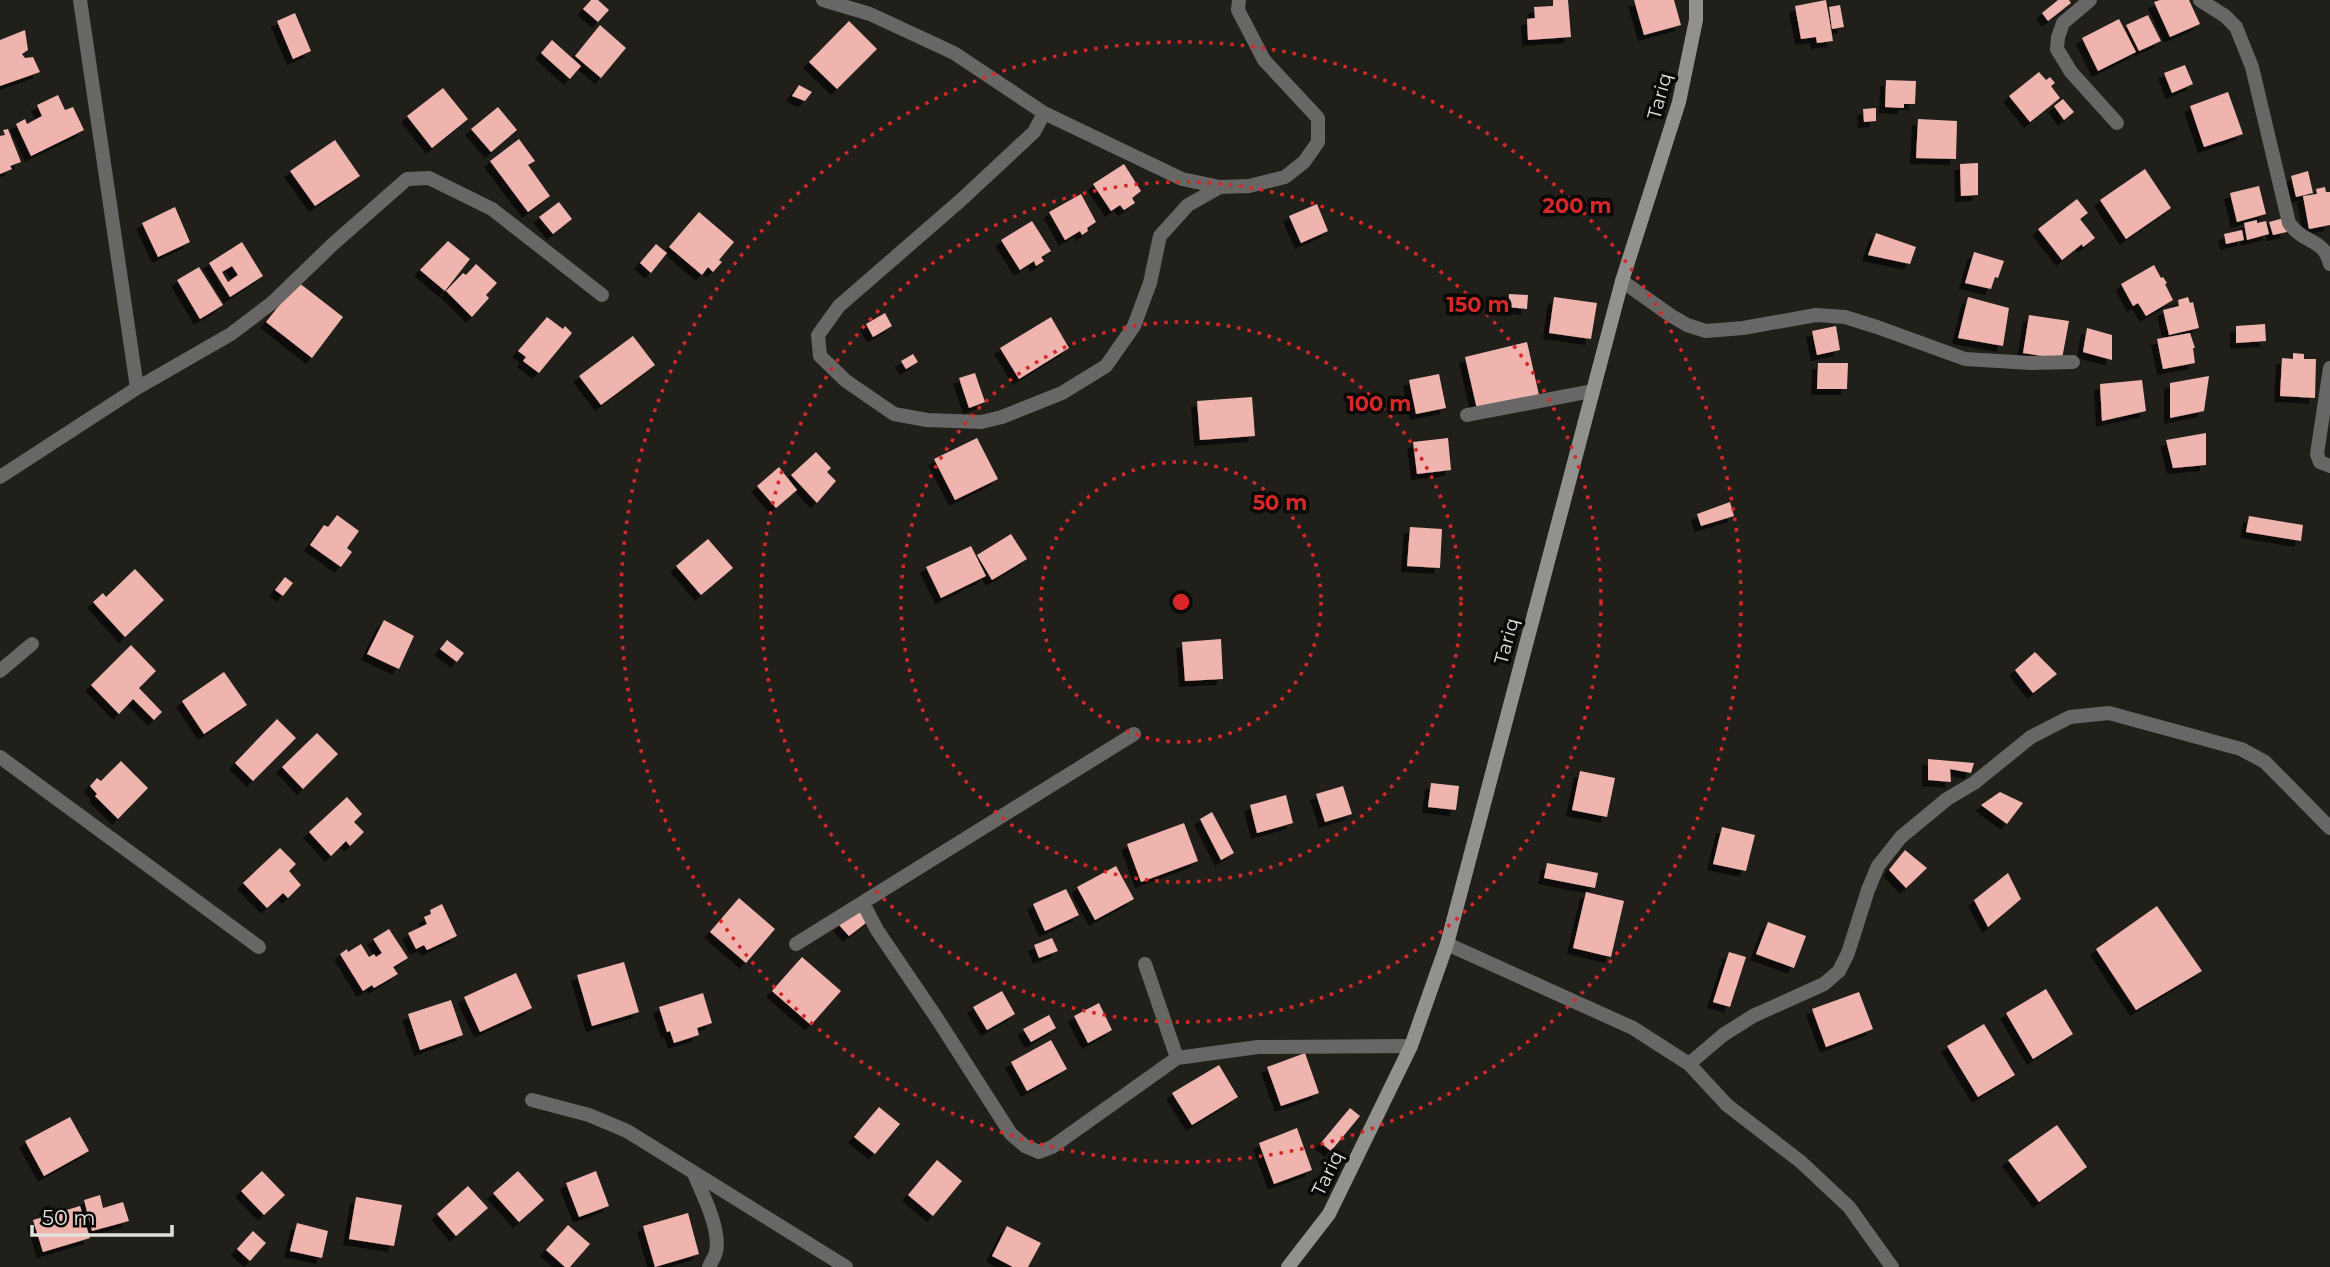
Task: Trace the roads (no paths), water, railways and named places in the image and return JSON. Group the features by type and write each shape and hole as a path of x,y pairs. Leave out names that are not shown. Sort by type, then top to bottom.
{"main road":[{"name":"Tariq","path":"1288,1267 1329,1214 1410,1046 1447,944 1622,281 1679,102 1696,20 1696,0"}],"street":[{"path":"80,0 137,388"},
{"path":"823,0 870,14 954,54 1044,113 1182,178 1220,187 1249,186 1285,177 1304,162 1318,142 1318,118 1264,60 1238,10 1239,0"},
{"path":"2091,0 2063,23 2057,37 2057,49 2071,72 2117,123"},
{"path":"2200,0 2225,16 2236,27 2252,67 2289,223 2296,233 2322,247 2328,254 2330,264"},
{"path":"1044,113 1034,132 961,201 839,306 818,335 820,356 846,381 894,414 927,420 981,422 1002,417 1062,393 1096,374 1106,366 1134,326 1150,283 1160,236 1188,205 1220,187"},
{"path":"0,477 137,388 231,334 273,302 333,243 407,179 429,177 492,209 602,295"},
{"path":"1622,281 1670,315 1687,325 1706,331 1743,328 1816,315 1845,317 1965,359 2031,363 2073,362"},
{"path":"2330,368 2317,454 2320,462 2330,466"},
{"path":"1467,415 1592,391"},
{"path":"0,671 32,644"},
{"path":"1689,1064 1723,1035 1753,1016 1824,984 1839,971 1849,953 1878,866 1901,837 2031,737 2070,716 2109,713 2241,749 2265,762 2330,828"},
{"path":"796,944 1133,734"},
{"path":"0,757 259,947"},
{"path":"863,903 877,930 1011,1134 1025,1146 1039,1152 1052,1147 1177,1058 1258,1047 1410,1046"},
{"path":"1447,944 1633,1028 1689,1064 1727,1105 1801,1162 1849,1207 1892,1267"},
{"path":"1145,964 1177,1058"},
{"path":"531,1100 589,1115 627,1131 846,1267"},
{"path":"695,1175 710,1212 715,1233 716,1251 709,1267"}]}
